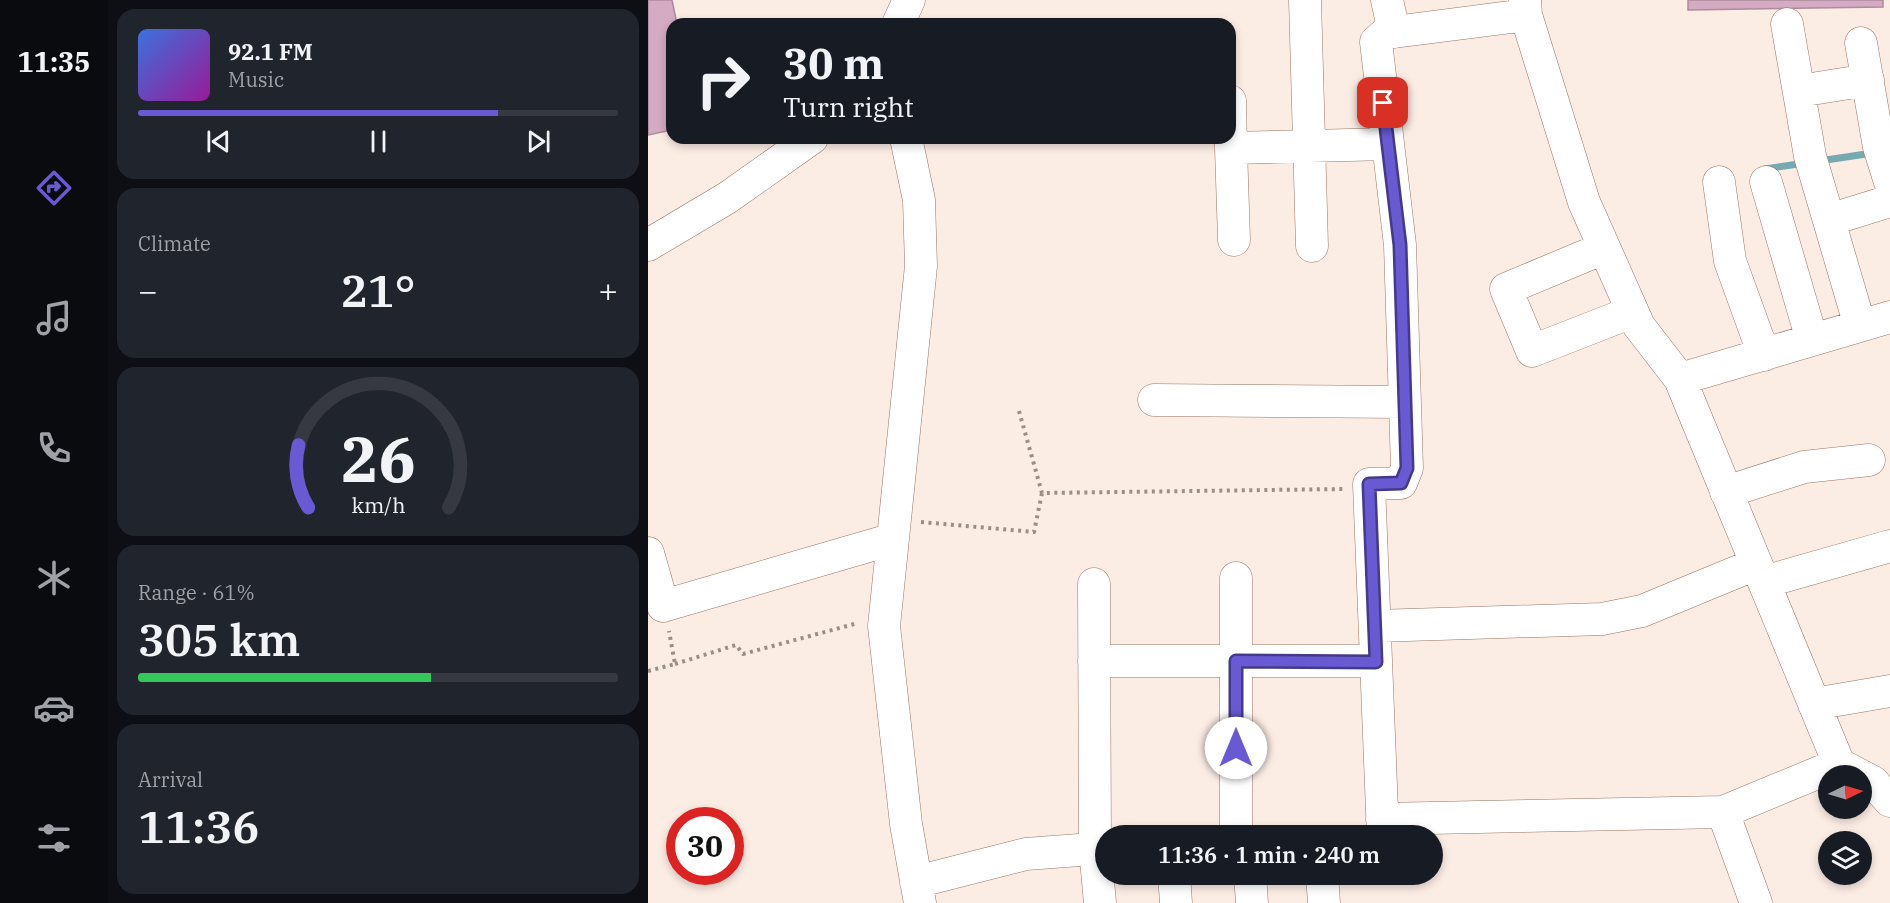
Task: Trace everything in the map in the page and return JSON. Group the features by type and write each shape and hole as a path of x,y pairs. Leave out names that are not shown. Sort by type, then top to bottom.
{"street":[{"path":"901,18 909,0"},
{"path":"1305,0 1312,246"},
{"path":"1388,0 1394,32"},
{"path":"1382,825 1369,484 1401,483 1407,468 1400,245 1376,42 1386,33 1525,7 1584,202 1639,326 1680,379 1839,764 1873,782 1890,801"},
{"path":"1787,24 1810,156 1860,326"},
{"path":"1861,43 1879,147 1890,182"},
{"path":"1799,91 1868,80"},
{"path":"648,245 727,198 804,144"},
{"path":"907,144 919,200 921,266 884,626 906,824 918,892 1026,854 1095,848"},
{"path":"1231,144 1234,240"},
{"path":"1231,148 1388,144"},
{"path":"1719,182 1730,261 1764,355"},
{"path":"1766,182 1812,340"},
{"path":"1829,220 1890,201"},
{"path":"1604,248 1506,289 1532,351 1632,312"},
{"path":"1680,379 1890,317"},
{"path":"1154,400 1405,402"},
{"path":"1726,492 1804,467 1869,460"},
{"path":"648,553 663,606 894,529"},
{"path":"1375,626 1602,619 1642,611 1760,573 1890,546"},
{"path":"1236,578 1236,825"},
{"path":"1094,584 1099,825"},
{"path":"1094,661 1376,662"},
{"path":"1814,704 1890,691"},
{"path":"1427,825 1723,812 1839,764"},
{"path":"1723,812 1756,903"},
{"path":"1100,885 1100,903"},
{"path":"1175,885 1176,903"},
{"path":"1251,885 1252,903"},
{"path":"1323,885 1324,903"}],"path":[{"path":"894,529 1034,531 1042,493 1019,411"},
{"path":"1042,493 1369,489"},
{"path":"663,606 675,664"},
{"path":"648,671 736,645 743,654 885,616"}],"building":[{"path":"648,0 672,0 676,18 666,18 666,131 648,135"},
{"path":"1688,0 1883,0 1883,7 1688,10"}],"waterway":[{"path":"1819,161 1873,153"},
{"path":"1765,169 1805,163"}],"route":[{"path":"1236,748 1236,661 1376,662 1369,484 1401,483 1407,468 1400,245 1383,103"}]}
